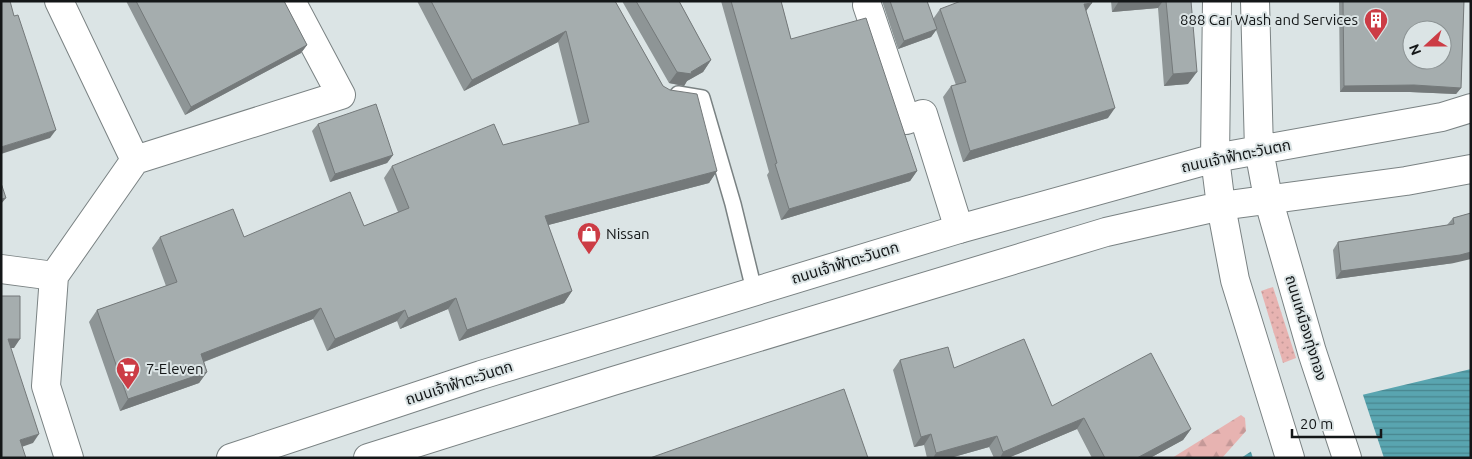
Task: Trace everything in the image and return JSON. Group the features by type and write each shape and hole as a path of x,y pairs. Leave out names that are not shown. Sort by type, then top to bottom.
{"main road":[{"path":"59,1 135,160"},
{"path":"69,458 46,386 54,276 135,160 341,95 291,1"},
{"path":"1217,1 1215,158 1221,206 1236,280 1290,458"},
{"name":"ถนนเหมืองทุ่งทอง","path":"1255,1 1259,150 1268,198 1312,352 1347,458"},
{"path":"867,5 906,120 923,114 959,229"},
{"name":"ถนนเจ้าฟ้าตะวันตก","path":"231,458 481,375 754,290 959,229 1215,158 1442,117 1471,108"},
{"path":"368,458 613,381 1097,235 1221,206 1471,169"},
{"path":"1,269 54,276"}],"lane":[{"path":"663,92 702,98 733,204 754,290"}],"green space":[{"path":"1273,287 1296,358 1283,363 1261,291"},
{"path":"1241,415 1245,418 1246,431 1222,458 1172,458"}],"water":[{"path":"1471,369 1471,458 1241,458 1324,404"}],"pier":[{"path":"1362,392 1384,458 1253,458 1250,449 1322,402"}],"building":[{"path":"1,1 10,1 14,16 18,15 56,130 1,147"},
{"path":"136,1 284,1 307,45 191,107"},
{"path":"431,1 615,1 663,86 670,90 697,94 717,171 545,216 572,291 467,330 456,298 408,318 405,310 335,339 321,308 201,354 207,372 128,399 97,310 177,282 160,237 233,209 244,237 350,192 364,226 409,208 392,166 494,124 503,145 589,122 566,31 472,80"},
{"path":"636,1 679,1 711,60 691,72 692,74 677,72"},
{"path":"731,1 781,1 791,39 866,18 917,171 789,209"},
{"path":"890,1 927,1 937,29 904,41"},
{"path":"961,1 1091,1 1092,3 1084,4 1115,108 970,151 951,86 966,82 940,9"},
{"path":"1166,1 1191,1 1197,72 1173,74"},
{"name":"888 Car Wash and Services","path":"1343,1 1464,1 1461,88 1414,85 1344,86"},
{"path":"376,104 393,155 335,174 318,124"},
{"path":"1,183 6,198 1,199"},
{"path":"1471,213 1471,252 1341,271 1338,242 1454,224 1453,218"},
{"path":"1,296 20,296 20,339 8,339 39,434 20,440 26,458 1,458"},
{"path":"1024,339 1052,406 1151,353 1191,429 1137,458 1105,458 1084,418 1003,452 997,436 936,453 931,434 921,437 900,360 948,347 954,368"},
{"path":"844,389 868,458 650,458"}],"place":[{"name":"888 Car Wash and Services","path":"1376,41"},
{"name":"Nissan","path":"589,255"},
{"name":"7-Eleven","path":"128,390"}]}
